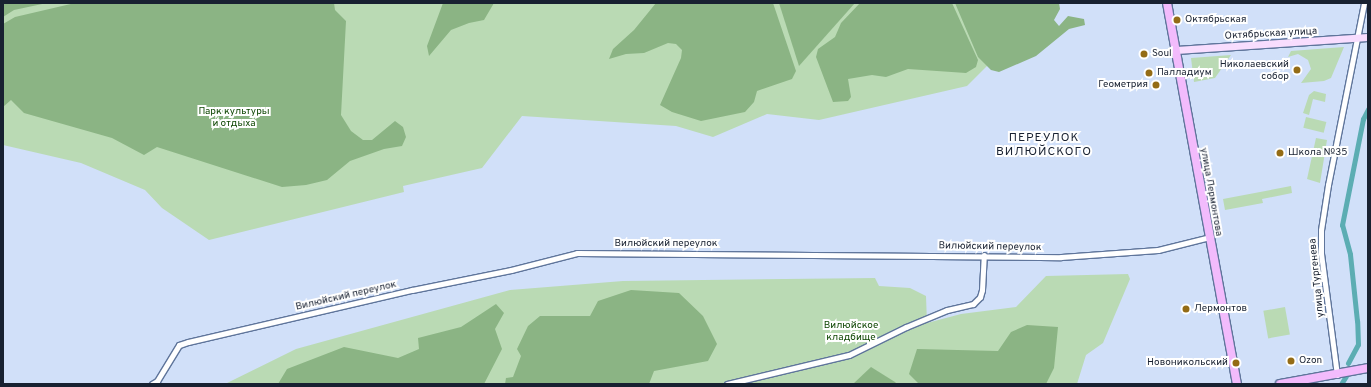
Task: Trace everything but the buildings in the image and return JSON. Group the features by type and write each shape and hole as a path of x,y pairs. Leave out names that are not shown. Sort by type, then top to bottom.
{"main road":[{"name":"улица Лермонтова","path":"1167,3 1237,384"},
{"path":"1280,384 1368,368"}],"street":[{"name":"улица Тургенева","path":"1337,374 1321,253 1321,230 1356,38 1364,3"},
{"name":"Октябрьская улица","path":"1176,50 1368,37"},
{"name":"Вилюйский переулок","path":"152,384 157,381 180,345 188,342 412,290 518,268 577,253 1108,256 1158,250 1210,237"},
{"path":"727,384 849,354 947,310 973,304 980,296 982,290 984,255"}],"green space":[{"name":"Парк культуры и отдыха","path":"3,3 997,3 995,58 967,86 819,120 767,114 713,137 676,126 522,116 482,168 403,186 404,192 209,240 162,208 145,190 81,163 3,145"},
{"path":"3,3 47,3 14,10 3,17"},
{"path":"75,3 334,3 335,10 346,21 341,115 351,131 363,140 372,140 395,121 403,127 406,137 402,146 384,149 350,161 327,180 306,185 282,187 157,147 144,155 112,138 24,113 11,100 3,107 3,24 15,17"},
{"path":"443,3 494,3 484,20 469,23 451,30 429,56 427,46"},
{"path":"656,3 773,3 796,71 792,79 757,91 754,102 745,112 701,121 672,112 660,105 681,58 682,50 676,44 668,43 644,53 626,54 609,59 613,49 634,30"},
{"path":"779,3 855,3 799,66"},
{"path":"860,3 952,3 978,60 976,67 966,73 908,69 886,77 872,75 848,79 851,97 848,101 833,102 816,57 818,49 835,37 841,23"},
{"path":"955,3 1059,3 1060,9 1054,20 1059,26 1068,16 1084,19 1085,25 1069,29 1036,56 999,72 991,70 978,57"},
{"path":"1344,47 1331,78 1324,81 1301,83 1311,69 1308,60 1298,54 1288,57 1291,51"},
{"path":"1231,55 1215,78 1194,82 1191,58"},
{"path":"1314,91 1326,94 1325,102 1313,99 1309,115 1303,113 1309,95"},
{"path":"1306,117 1326,122 1324,133 1303,128"},
{"path":"1316,138 1327,140 1320,183 1307,179"},
{"path":"1291,186 1292,193 1262,199 1263,203 1225,210 1223,199"},
{"name":"Вилюйское кладбище","path":"1128,274 1130,279 1103,343 1086,355 1077,384 225,384 296,349 510,290 623,281 875,278 879,286 910,288 926,296 927,323 961,314 1016,307 1046,276"},
{"path":"631,290 679,293 703,316 717,344 708,361 654,371 649,384 505,384 506,378 513,377 521,356 517,349 528,326 540,316 590,316 598,301"},
{"path":"496,304 504,313 495,329 502,349 484,384 278,384 287,369 344,347 398,358 419,349 418,338 461,327"},
{"path":"1285,307 1290,335 1268,338 1263,311"},
{"path":"1027,325 1058,327 1054,368 1046,384 919,384 909,374 917,349 998,351 1011,332"},
{"path":"871,367 895,382 897,384 853,384"}],"waterway":[{"path":"1348,363 1358,344 1350,254 1342,225 1363,119 1368,109"},
{"path":"1341,384 1346,376"}],"place":[{"name":"Октябрьская","path":"1177,20"},
{"name":"Soul","path":"1144,54"},
{"name":"Николаевский собор","path":"1297,70"},
{"name":"Палладиум","path":"1149,73"},
{"name":"Геометрия","path":"1156,85"},
{"name":"Школа №35","path":"1280,153"},
{"name":"Лермонтов","path":"1186,309"},
{"name":"Ozon","path":"1291,361"},
{"name":"Новоникольский","path":"1236,363"}],"district":[{"name":"ПЕРЕУЛОК ВИЛЮЙСКОГО","path":"1044,146"}]}
